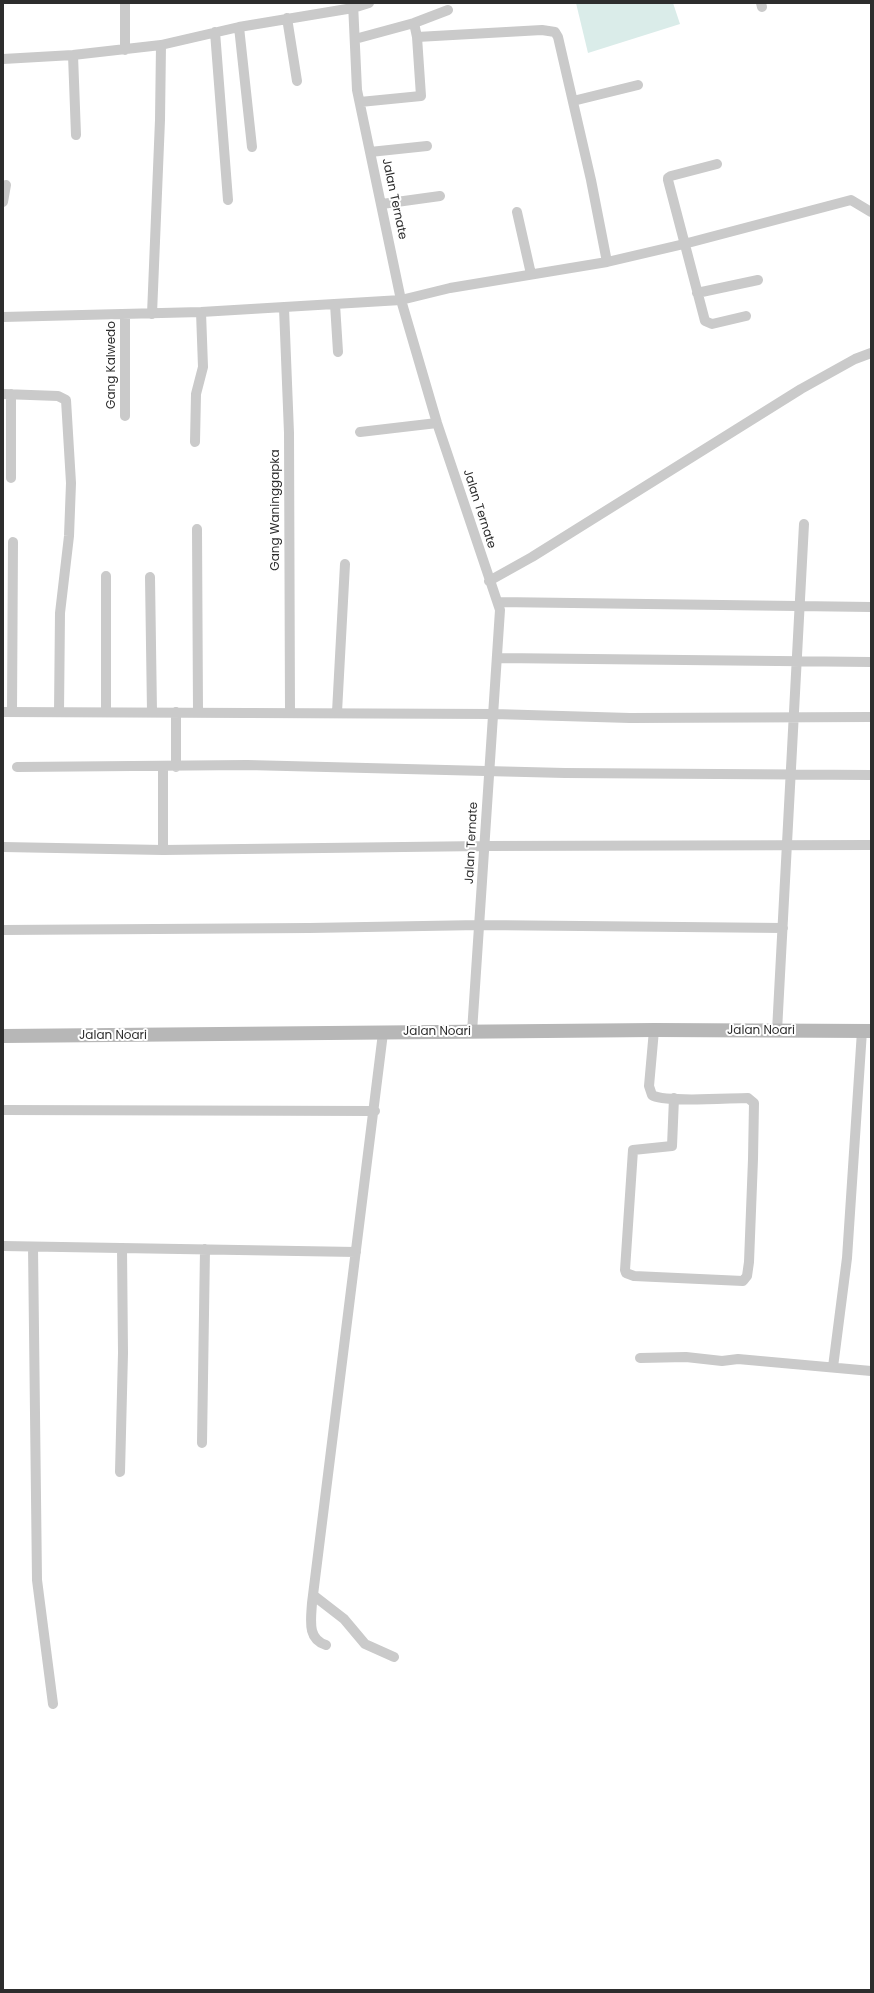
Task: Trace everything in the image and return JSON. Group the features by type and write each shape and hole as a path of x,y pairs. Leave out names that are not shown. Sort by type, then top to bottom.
{"street":[{"path":"125,3 126,50"},
{"path":"3,59 73,56 161,45 239,27 369,3"},
{"name":"Jalan Ternate","path":"353,5 360,102 401,300 437,423 489,581 498,602 500,617 472,1032"},
{"path":"355,39 414,23 448,10"},
{"path":"287,18 297,81"},
{"path":"360,102 421,96 417,37 414,23"},
{"path":"239,27 252,147"},
{"path":"417,37 552,30 558,36 607,262"},
{"path":"215,32 228,200"},
{"path":"152,314 160,120 161,45"},
{"path":"73,56 76,135"},
{"path":"573,101 638,85"},
{"path":"370,152 427,146"},
{"path":"717,164 668,178 704,319 707,323 712,324 746,316"},
{"path":"3,202 6,185"},
{"path":"382,204 440,196"},
{"path":"3,317 200,312 401,300 450,288 607,262 684,244 851,200 871,212"},
{"path":"517,212 531,274"},
{"path":"697,293 758,280"},
{"path":"335,304 338,352"},
{"name":"Gang Waninggapka","path":"284,308 289,433 290,712"},
{"path":"195,442 196,394 203,367 200,312"},
{"name":"Gang Kalwedo","path":"125,314 125,416"},
{"path":"489,581 532,557 801,389 856,359 871,353"},
{"path":"11,478 7,394 58,396 66,400 71,483 69,536 60,613 59,712"},
{"path":"360,432 437,423"},
{"path":"777,1032 804,524"},
{"path":"197,530 198,712"},
{"path":"13,542 8,712 337,712 494,714 630,718 871,717"},
{"path":"337,712 345,564"},
{"path":"106,576 106,712"},
{"path":"150,576 152,712"},
{"path":"498,602 871,607"},
{"path":"498,658 871,662"},
{"path":"176,712 176,767"},
{"path":"17,767 323,766 489,772 871,775"},
{"path":"163,767 163,850"},
{"path":"3,847 163,850 484,846 871,845"},
{"path":"3,930 480,925 782,928"},
{"path":"654,1030 649,1086 650,1093 660,1098 674,1098 748,1098 754,1103 749,1262 747,1276 743,1282 634,1276 626,1273 624,1270 633,1150 672,1146 674,1098"},
{"name":"Jalan Noari","path":"3,1036 654,1030 777,1032 866,1031"},
{"path":"832,1367 847,1258 866,1031"},
{"path":"326,1645 314,1638 311,1630 313,1595 375,1111 383,1033"},
{"path":"3,1110 375,1111"},
{"path":"3,1246 356,1252"},
{"path":"33,1246 37,1580 53,1704"},
{"path":"120,1472 123,1354 122,1248"},
{"path":"202,1443 205,1249"},
{"path":"640,1358 686,1357 722,1361 738,1359 871,1371"},
{"path":"313,1595 344,1619 365,1644 394,1657"}],"shaded area":[{"path":"576,3 673,3 680,24 588,53"}]}
